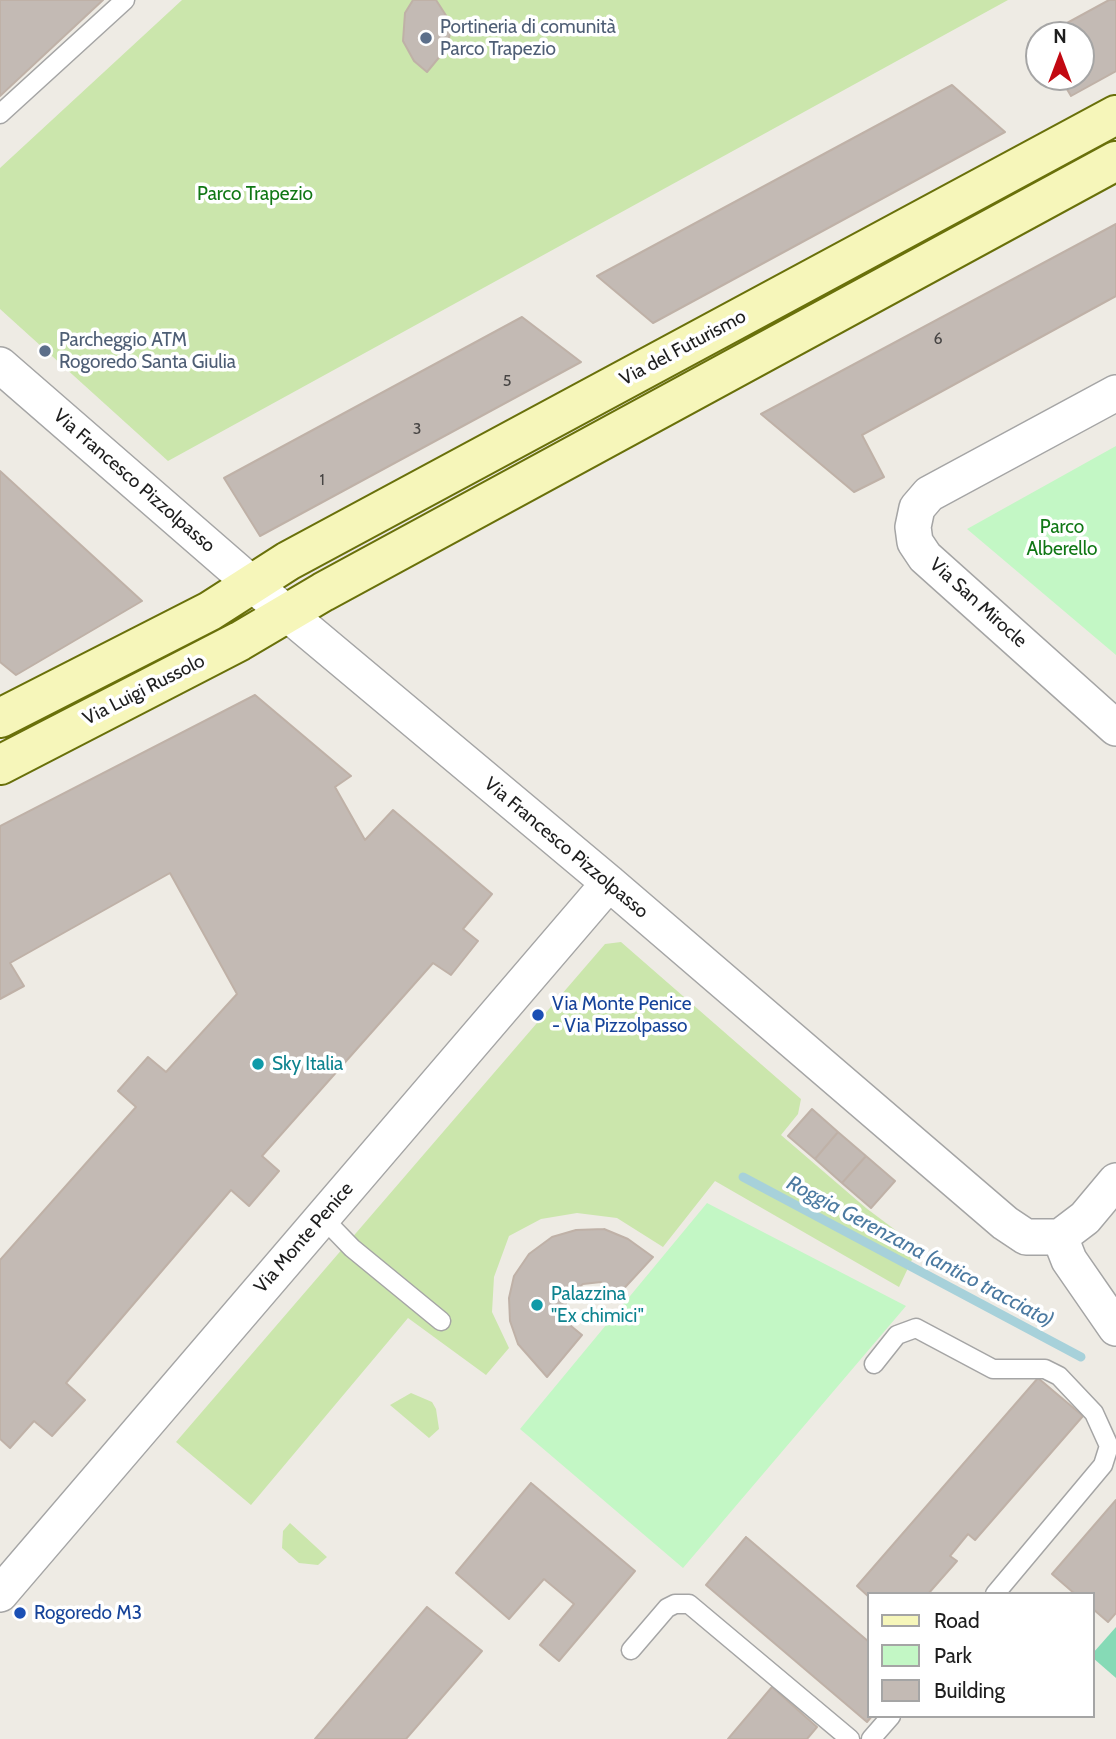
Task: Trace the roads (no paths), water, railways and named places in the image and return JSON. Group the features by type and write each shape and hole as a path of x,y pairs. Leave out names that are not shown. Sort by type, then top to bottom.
{"street":[{"name":"Via del Futurismo","path":"252,584 288,561 1116,115"},
{"path":"287,612 1113,166"},
{"name":"Via Francesco Pizzolpasso","path":"0,365 252,584 609,883 1005,1223 1026,1237 1060,1237"},
{"name":"Via San Mirocle","path":"1116,393 929,494 917,508 913,527 915,542 925,557 1116,728"},
{"path":"0,718 210,611 252,584"},
{"name":"Via Luigi Russolo","path":"0,765 240,641 287,612"},
{"name":"Via Monte Penice","path":"0,1594 609,883"},
{"path":"1116,1181 1085,1218 1060,1237 1069,1260 1116,1328"}],"lane":[{"path":"0,114 125,0"},
{"path":"322,1217 352,1248 441,1321"},
{"path":"874,1364 897,1335 916,1328 993,1369 1045,1369 1059,1376 1094,1413 1109,1446 1103,1465 997,1592"},
{"path":"631,1650 667,1608 674,1604 689,1604 850,1739"},
{"path":"872,1739 889,1718"}],"waterway":[{"name":"Roggia Gerenzana (antico tracciato)","path":"743,1177 1081,1357"}],"place":[{"name":"Portineria di comunità Parco Trapezio","path":"426,38"},
{"name":"Parcheggio ATM Rogoredo Santa Giulia","path":"45,351"},
{"name":"Via Monte Penice - Via Pizzolpasso","path":"538,1015"},
{"name":"Sky Italia","path":"258,1064"},
{"name":"Palazzina \"Ex chimici\"","path":"537,1305"},
{"name":"Rogoredo M3","path":"20,1613"}],"park label":[{"name":"Parco Trapezio","path":"255,194"},
{"name":"Parco Alberello","path":"1062,538"}]}
